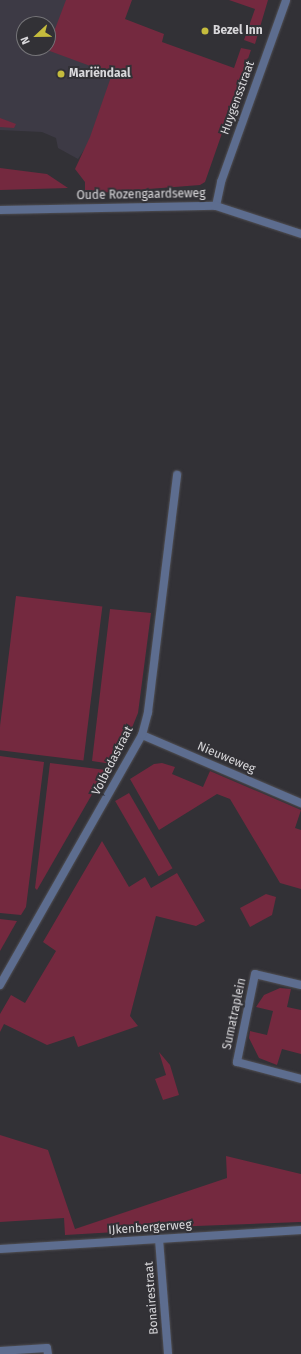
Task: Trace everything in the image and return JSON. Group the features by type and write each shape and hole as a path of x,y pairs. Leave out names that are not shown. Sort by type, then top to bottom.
{"street":[{"name":"Huygensstraat","path":"216,206 221,182 286,0"},
{"name":"Oude Rozengaardseweg","path":"0,210 216,206 301,234"},
{"name":"Volbedastraat","path":"0,985 142,735 148,712 176,475"},
{"name":"Nieuweweg","path":"142,735 301,803"},
{"name":"Sumatraplein","path":"301,985 255,974 237,1062 301,1079"},
{"name":"IJkenbergerweg","path":"0,1249 301,1230"},
{"name":"Bonairestraat","path":"159,1239 168,1354"},
{"path":"0,1351 47,1348 48,1354"}],"shaded area":[{"name":"Mariëndaal","path":"0,0 90,0 128,84 78,159 58,148 56,138 42,132 0,130"},
{"path":"66,0 132,0 125,19 164,34 162,42 234,68 241,48 251,50 205,182 200,185 85,194 85,182 75,169 90,137 112,74 56,53 56,26"},
{"path":"229,0 268,0 255,44 244,40 255,9"},
{"path":"0,118 16,124 14,128 0,127"},
{"path":"0,168 47,174 68,188 0,190"},
{"path":"16,596 102,607 83,760 0,750 0,726"},
{"path":"110,609 151,613 138,713 120,757 117,756 112,764 92,761"},
{"path":"0,756 44,762 26,907 21,915 0,913"},
{"path":"50,763 106,770 37,890 35,888"},
{"path":"162,763 175,767 172,774 203,787 210,771 301,810 295,828 301,830 301,889 280,883 230,799 217,794 159,830 130,779 154,764"},
{"path":"129,793 172,868 159,876 115,801"},
{"path":"102,841 129,887 145,877 151,888 177,873 205,921 196,926 156,916 130,1016 138,1026 78,1047 74,1036 47,1045 4,1024 0,1032 0,1014 11,995 25,1003 56,951 43,942"},
{"path":"266,894 276,897 272,915 250,927 240,908"},
{"path":"0,919 17,921 0,951"},
{"path":"280,988 291,989 287,1007 301,1010 301,1054 282,1049 277,1065 259,1058 249,1038 250,1031 267,1035 273,1011 256,1007 264,995"},
{"path":"159,1052 170,1065 179,1095 163,1100 155,1079 166,1075"},
{"path":"0,1135 48,1150 75,1229 227,1178 226,1156 301,1174 301,1222 116,1229 116,1232 65,1235 64,1218 0,1222"}],"place":[{"name":"Bezel Inn","path":"205,31"},
{"name":"Mariëndaal","path":"61,74"}]}
